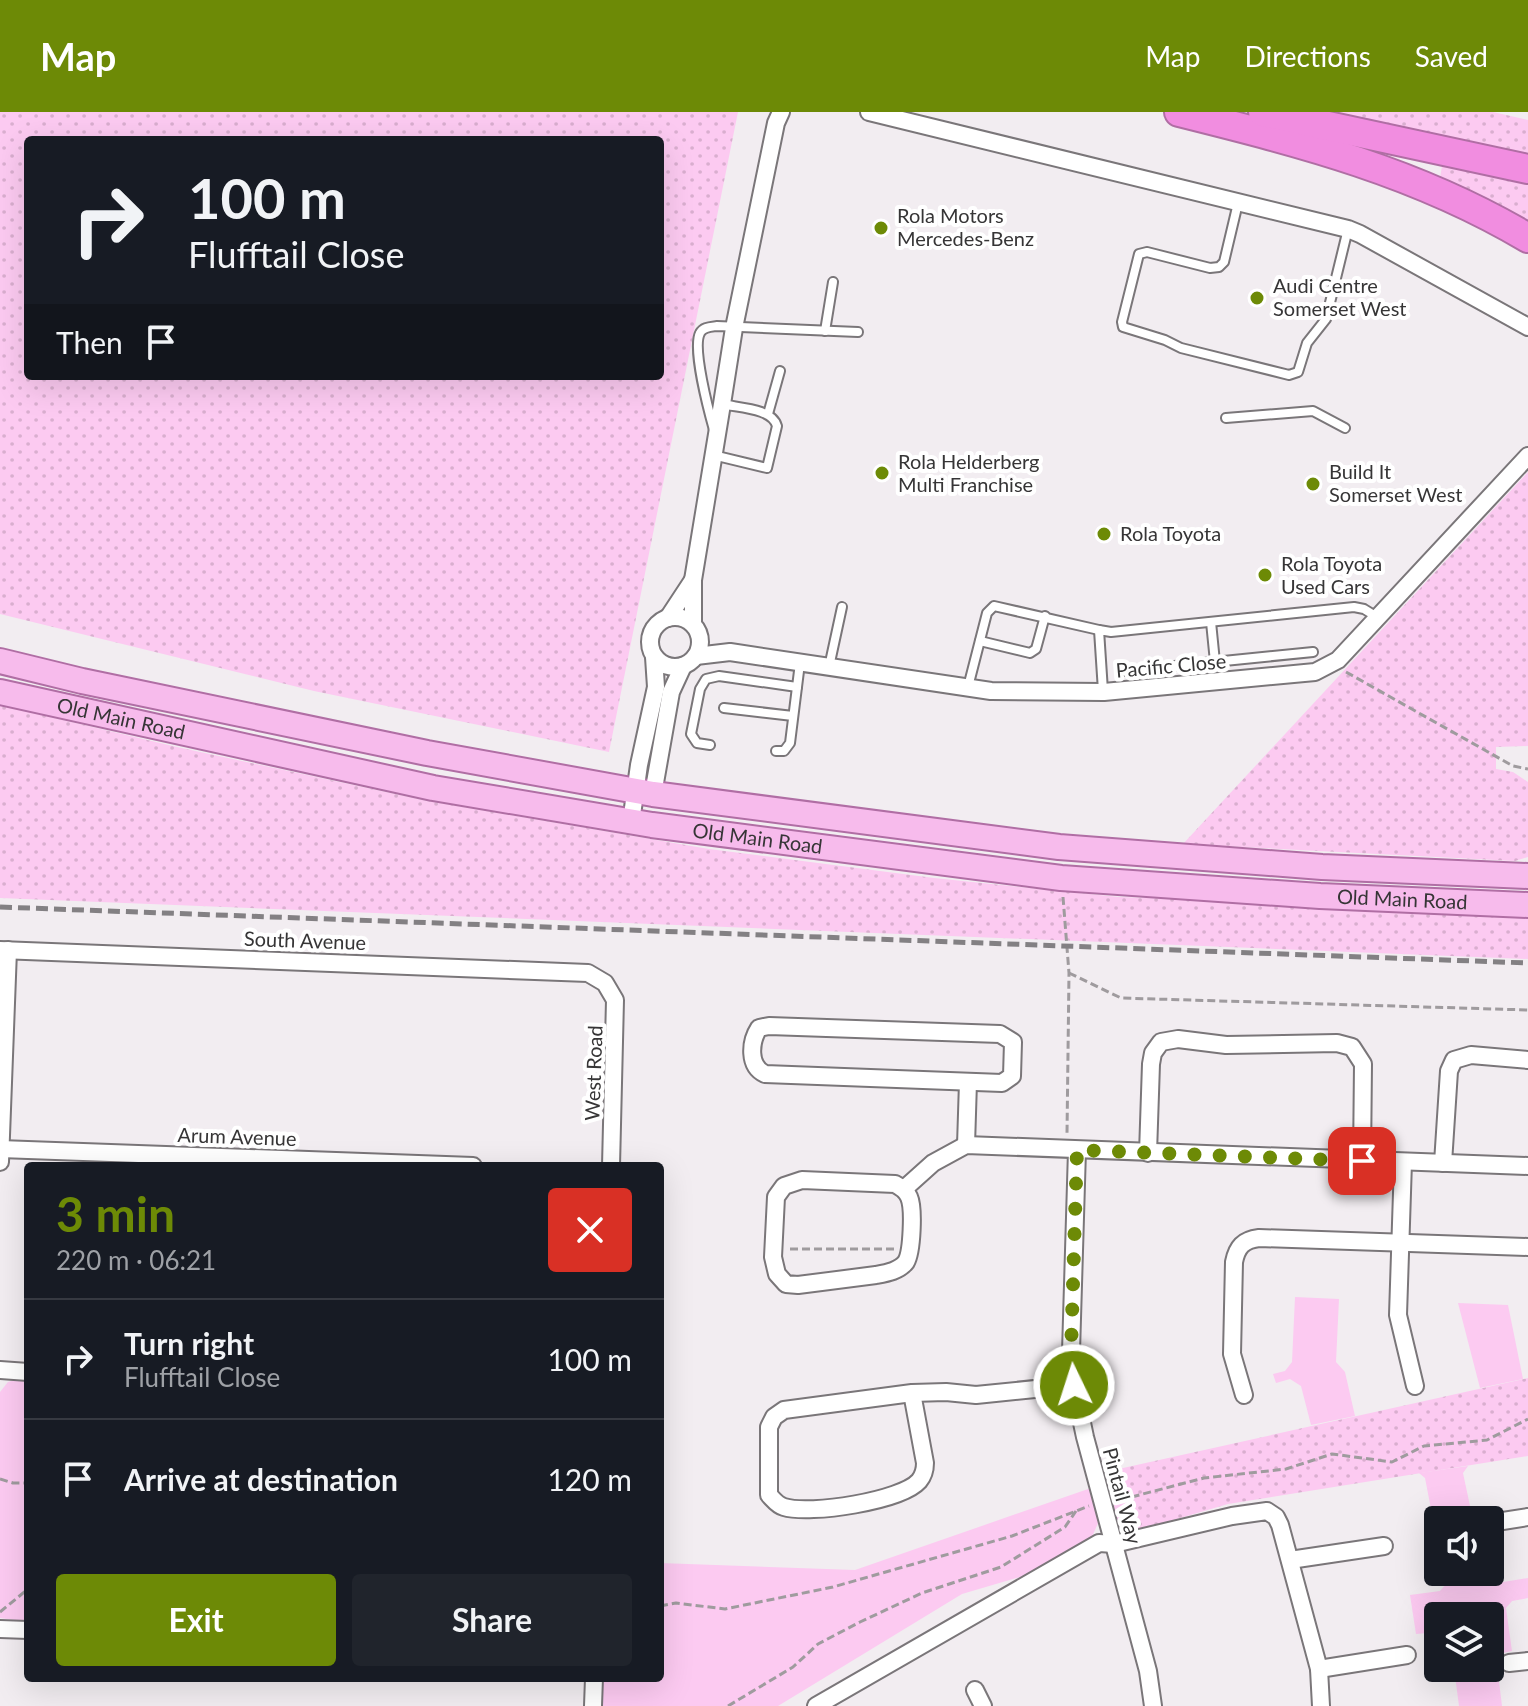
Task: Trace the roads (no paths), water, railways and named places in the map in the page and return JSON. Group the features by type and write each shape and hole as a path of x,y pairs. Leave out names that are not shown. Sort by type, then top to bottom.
{"highway":[{"path":"1179,112 1361,161 1432,188 1528,238"},
{"path":"1263,112 1528,169"}],"main road":[{"name":"Old Main Road","path":"0,661 427,753 644,793 1059,847 1322,867 1528,876"},
{"name":"Old Main Road","path":"0,692 433,788 641,824 1061,878 1320,896 1528,905"}],"street":[{"path":"644,793 671,692 700,645 693,580 734,328 776,123 781,112"},
{"path":"869,112 1348,229 1528,327"},
{"path":"1377,617 1528,456"},
{"path":"641,824 656,687 650,636 657,624 668,618 693,580"},
{"name":"Pacific Close","path":"730,652 991,691 1104,692 1306,673 1332,665 1377,617"},
{"path":"668,618 682,618 730,652"},
{"path":"654,657 665,665 730,652"},
{"path":"0,1162 4,950"},
{"name":"South Avenue","path":"4,950 564,971 588,973 605,983"},
{"name":"West Road","path":"605,983 615,1000 611,1162"},
{"path":"769,1026 1000,1034 1009,1038 1014,1047 1011,1078 1002,1083 968,1082 765,1074 754,1065 753,1040 759,1028 769,1026"},
{"path":"1148,1153 1151,1064 1153,1053 1161,1042 1178,1039 1226,1045 1337,1043 1352,1047 1363,1064 1362,1161"},
{"path":"1443,1163 1449,1071 1454,1060 1471,1055 1528,1060"},
{"path":"966,1145 968,1082"},
{"path":"904,1189 933,1163 966,1145 1528,1166"},
{"name":"Arum Avenue","path":"0,1149 362,1162"},
{"name":"Pintail Way","path":"1072,1150 1071,1352 1074,1385 1148,1671 1153,1706"},
{"path":"1403,1162 1398,1315 1415,1386"},
{"path":"790,1182 895,1184 904,1189 912,1210 910,1249 904,1264 889,1273 792,1285 786,1284 777,1274 774,1249 776,1197 790,1182"},
{"path":"1244,1395 1233,1362 1231,1344 1234,1262 1241,1244 1259,1238 1528,1247"},
{"path":"0,1370 24,1372"},
{"path":"912,1393 925,1463 924,1474 916,1484 894,1494 832,1508 785,1507 769,1495 769,1427 778,1413 793,1408 912,1393 976,1395 1074,1385"},
{"path":"816,1706 1099,1543 1114,1544 1232,1516 1267,1511 1280,1525 1290,1560 1319,1669 1321,1706"},
{"path":"1504,1521 1528,1517"},
{"path":"1290,1560 1384,1546"},
{"path":"0,1629 24,1630"},
{"path":"1319,1669 1407,1655"},
{"path":"1509,1663 1528,1661"},
{"path":"593,1706 594,1682"},
{"path":"975,1690 983,1706"}],"lane":[{"path":"1238,203 1224,262 1219,267 1210,268 1147,252 1138,256 1123,327 1181,348 1293,375 1300,370 1307,343 1326,319 1348,229"},
{"path":"825,331 833,282"},
{"path":"722,404 768,414 775,419 777,426 767,468 715,446 704,393 700,332 707,327 858,332"},
{"path":"768,414 780,371"},
{"path":"1226,418 1313,411 1345,428"},
{"path":"968,687 987,613 994,606 1111,632 1354,607 1377,617"},
{"path":"829,667 842,607"},
{"path":"980,641 1030,653 1037,646 1045,616"},
{"path":"1211,622 1215,662"},
{"path":"1099,630 1104,692"},
{"path":"1125,671 1313,652"},
{"path":"776,751 784,751 789,746 800,662"},
{"path":"710,745 697,743 691,734 700,689 706,679 719,676 797,687"},
{"path":"724,708 793,716"}],"railway":[{"path":"0,907 1528,963"}],"place":[{"name":"Rola Motors Mercedes-Benz","path":"881,228"},
{"name":"Audi Centre Somerset West","path":"1257,298"},
{"name":"Rola Helderberg Multi Franchise","path":"882,473"},
{"name":"Build It Somerset West","path":"1313,484"},
{"name":"Rola Toyota","path":"1104,534"},
{"name":"Rola Toyota Used Cars","path":"1265,575"}]}
